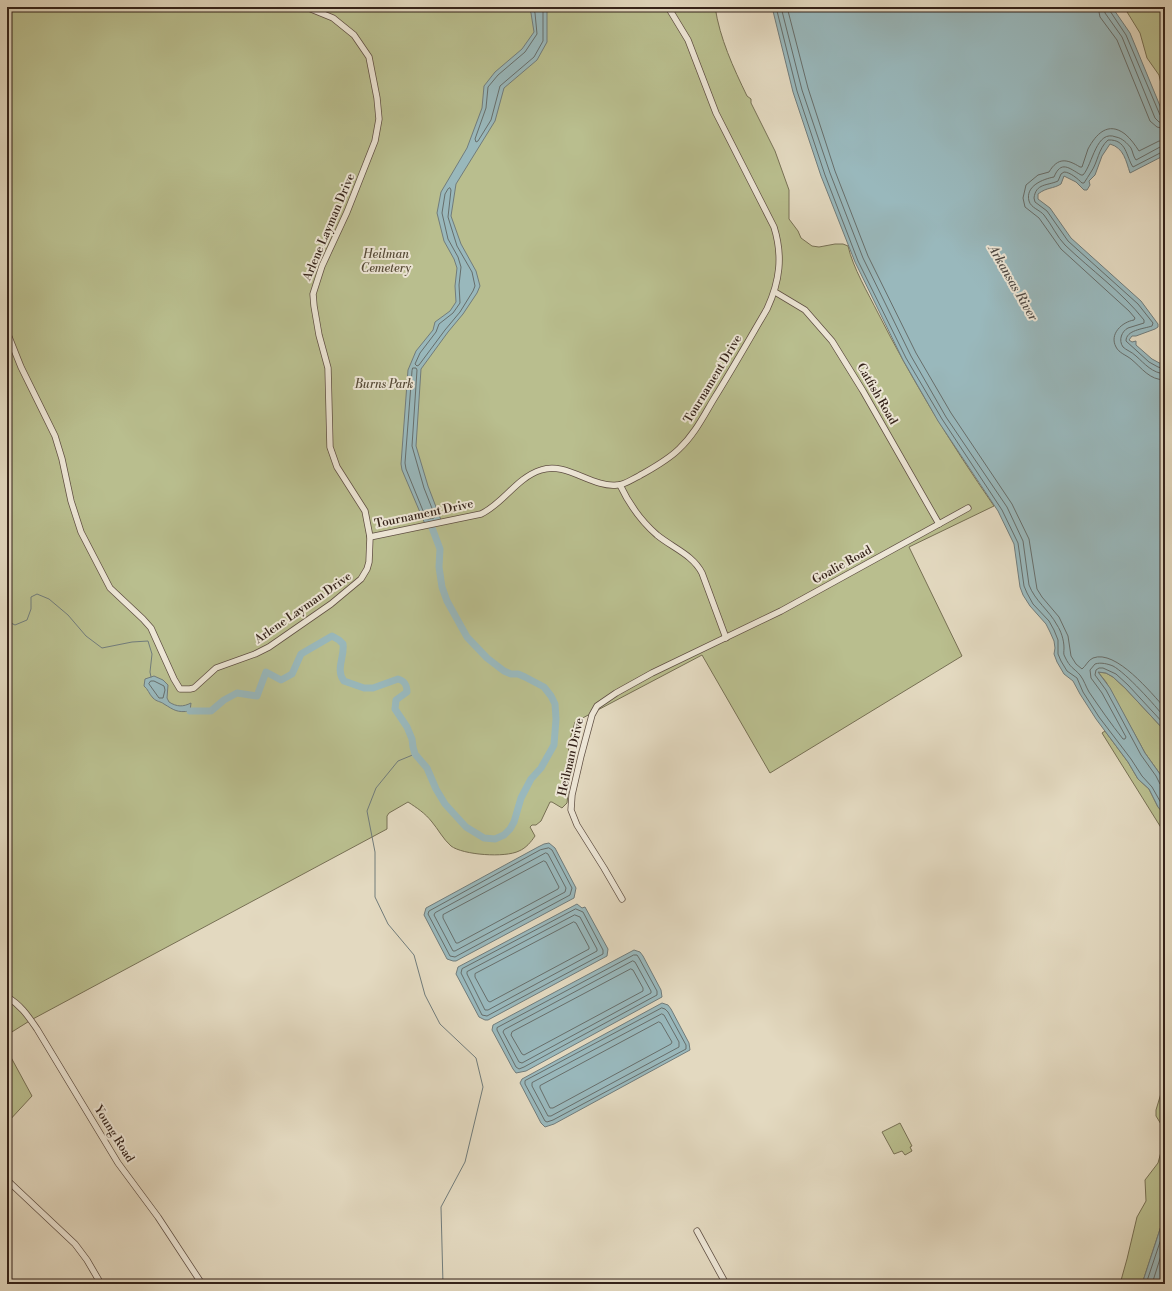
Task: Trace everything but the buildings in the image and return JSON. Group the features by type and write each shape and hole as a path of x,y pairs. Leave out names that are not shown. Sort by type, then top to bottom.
{"street":[{"name":"Arlene Layman Drive","path":"7,332 21,367 55,436 62,459 71,502 81,532 110,588 143,619 150,628 180,689 194,688 216,668 255,654 269,647 353,587 361,579 369,562 370,537 365,511 337,467 330,447 328,368 318,327 313,294 320,272 347,212 376,139 379,119 377,98 369,57 358,40 348,29 333,18 306,7"},
{"name":"Tournament Drive","path":"370,537 475,516 488,511 520,480 543,469 561,470 600,484 614,486 620,485 658,465 679,449 691,436 768,309 775,292 780,268 778,237 716,113 688,40 668,7"},
{"name":"Catfish Road","path":"775,292 796,304 809,314 832,341 864,391 939,524"},
{"path":"620,485 630,504 647,525 658,536 686,554 698,565 705,579 726,638"},
{"name":"Goalie Road","path":"726,638 800,601 968,508"},
{"name":"Heilman Drive","path":"622,899 577,825 571,810 572,795 592,715 599,704 627,686 726,638"},
{"name":"Young Road","path":"7,998 18,1004 24,1010 37,1029 118,1163 158,1217 202,1284"},
{"path":"7,1180 75,1244 87,1260 101,1284"},
{"path":"697,1231 726,1284"}],"green space":[{"name":"Burns Park","path":"7,7 715,7 720,30 728,53 747,96 751,99 751,103 775,151 789,190 789,219 798,231 801,238 812,246 819,247 843,244 848,246 853,263 861,280 904,363 947,435 994,506 909,547 962,656 770,773 702,655 575,722 568,746 571,769 567,803 562,808 550,802 541,821 530,827 535,836 522,850 513,853 494,855 465,852 457,849 448,843 427,816 408,802 389,813 387,816 387,829 31,1020 7,1035"},
{"path":"1124,7 1165,7 1165,101 1159,75 1147,58 1140,33"},
{"path":"1098,672 1106,673 1113,677 1165,731 1165,786 1160,774 1145,753 1106,682"},
{"path":"1105,731 1128,762 1138,779 1149,789 1158,807 1165,815 1165,834 1102,733"},
{"path":"7,1050 32,1096 7,1123"},
{"path":"1165,1077 1165,1214 1142,1284 1120,1284 1137,1217 1146,1201 1145,1180 1158,1163 1164,1141 1164,1129 1156,1116 1156,1110"},
{"path":"900,1123 912,1146 910,1147 912,1151 905,1155 902,1151 894,1154 882,1132"}],"water":[{"path":"528,7 547,7 547,42 537,60 504,88 495,121 456,184 451,216 461,244 476,271 480,286 463,314 421,369 416,446 428,486 441,520 425,524 402,470 401,464 408,370 416,351 433,330 435,322 450,311 456,302 455,286 457,268 454,259 444,241 437,213 441,192 467,148 482,108 484,86 495,72 522,49 534,32 531,13"},
{"name":"Arkansas River","path":"772,7 1112,7 1130,33 1165,118 1165,155 1130,173 1126,160 1121,152 1115,146 1110,144 1102,156 1095,175 1089,181 1090,185 1087,190 1084,190 1076,182 1064,176 1061,184 1041,192 1038,194 1038,199 1050,208 1071,238 1141,301 1158,324 1158,327 1155,329 1132,336 1129,340 1132,342 1136,341 1136,345 1152,359 1165,366 1165,731 1113,677 1106,673 1098,672 1110,688 1145,753 1160,774 1165,786 1165,815 1158,807 1149,789 1138,779 1128,762 1096,719 1073,681 1064,674 1057,662 1054,654 1054,641 1046,624 1030,606 1023,595 1020,587 1014,544 998,511 938,421 903,360 855,262 821,176 793,92"},
{"path":"154,676 163,680 168,685 167,698 169,702 180,706 191,703 190,711 182,712 170,708 153,698 144,686 145,679"},
{"path":"549,843 555,848 576,888 574,898 456,961 447,959 424,915 426,908 538,847"},
{"path":"577,904 582,908 585,907 608,949 607,956 488,1020 479,1017 456,974 458,967"},
{"path":"634,950 640,952 643,956 661,990 662,997 526,1071 516,1073 492,1030 493,1025"},
{"path":"662,1003 668,1005 671,1009 689,1043 690,1050 554,1124 545,1127 541,1123 520,1083 522,1079"},
{"path":"1165,1214 1165,1279 1163,1284 1142,1284"}],"waterway":[{"path":"190,711 211,711 224,700 237,693 257,696 266,672 281,680 292,674 301,654 332,636 343,644 340,672 344,681 364,688 373,688 398,679 405,684 407,687 407,692 396,700 395,709 407,727 412,739 415,754 427,768 436,789 445,804 466,827 484,838 495,839 504,835 514,822 521,798 531,779 541,768 554,745 556,719 555,704 544,687 518,674 511,674 504,671 487,658 467,637 447,601 442,587 439,567 440,549 431,525"},
{"path":"7,618 9,622 15,625 27,620 31,609 31,597 37,594 49,599 68,615 86,636 102,648 132,642 148,641 152,654 150,672 151,677"},
{"path":"415,754 398,761 376,788 367,811 375,852 375,897 388,924 414,955 425,995 440,1024 476,1058 483,1087 465,1162 441,1207 443,1284"}],"park label":[{"name":"Heilman Cemetery","path":"386,261"}]}
